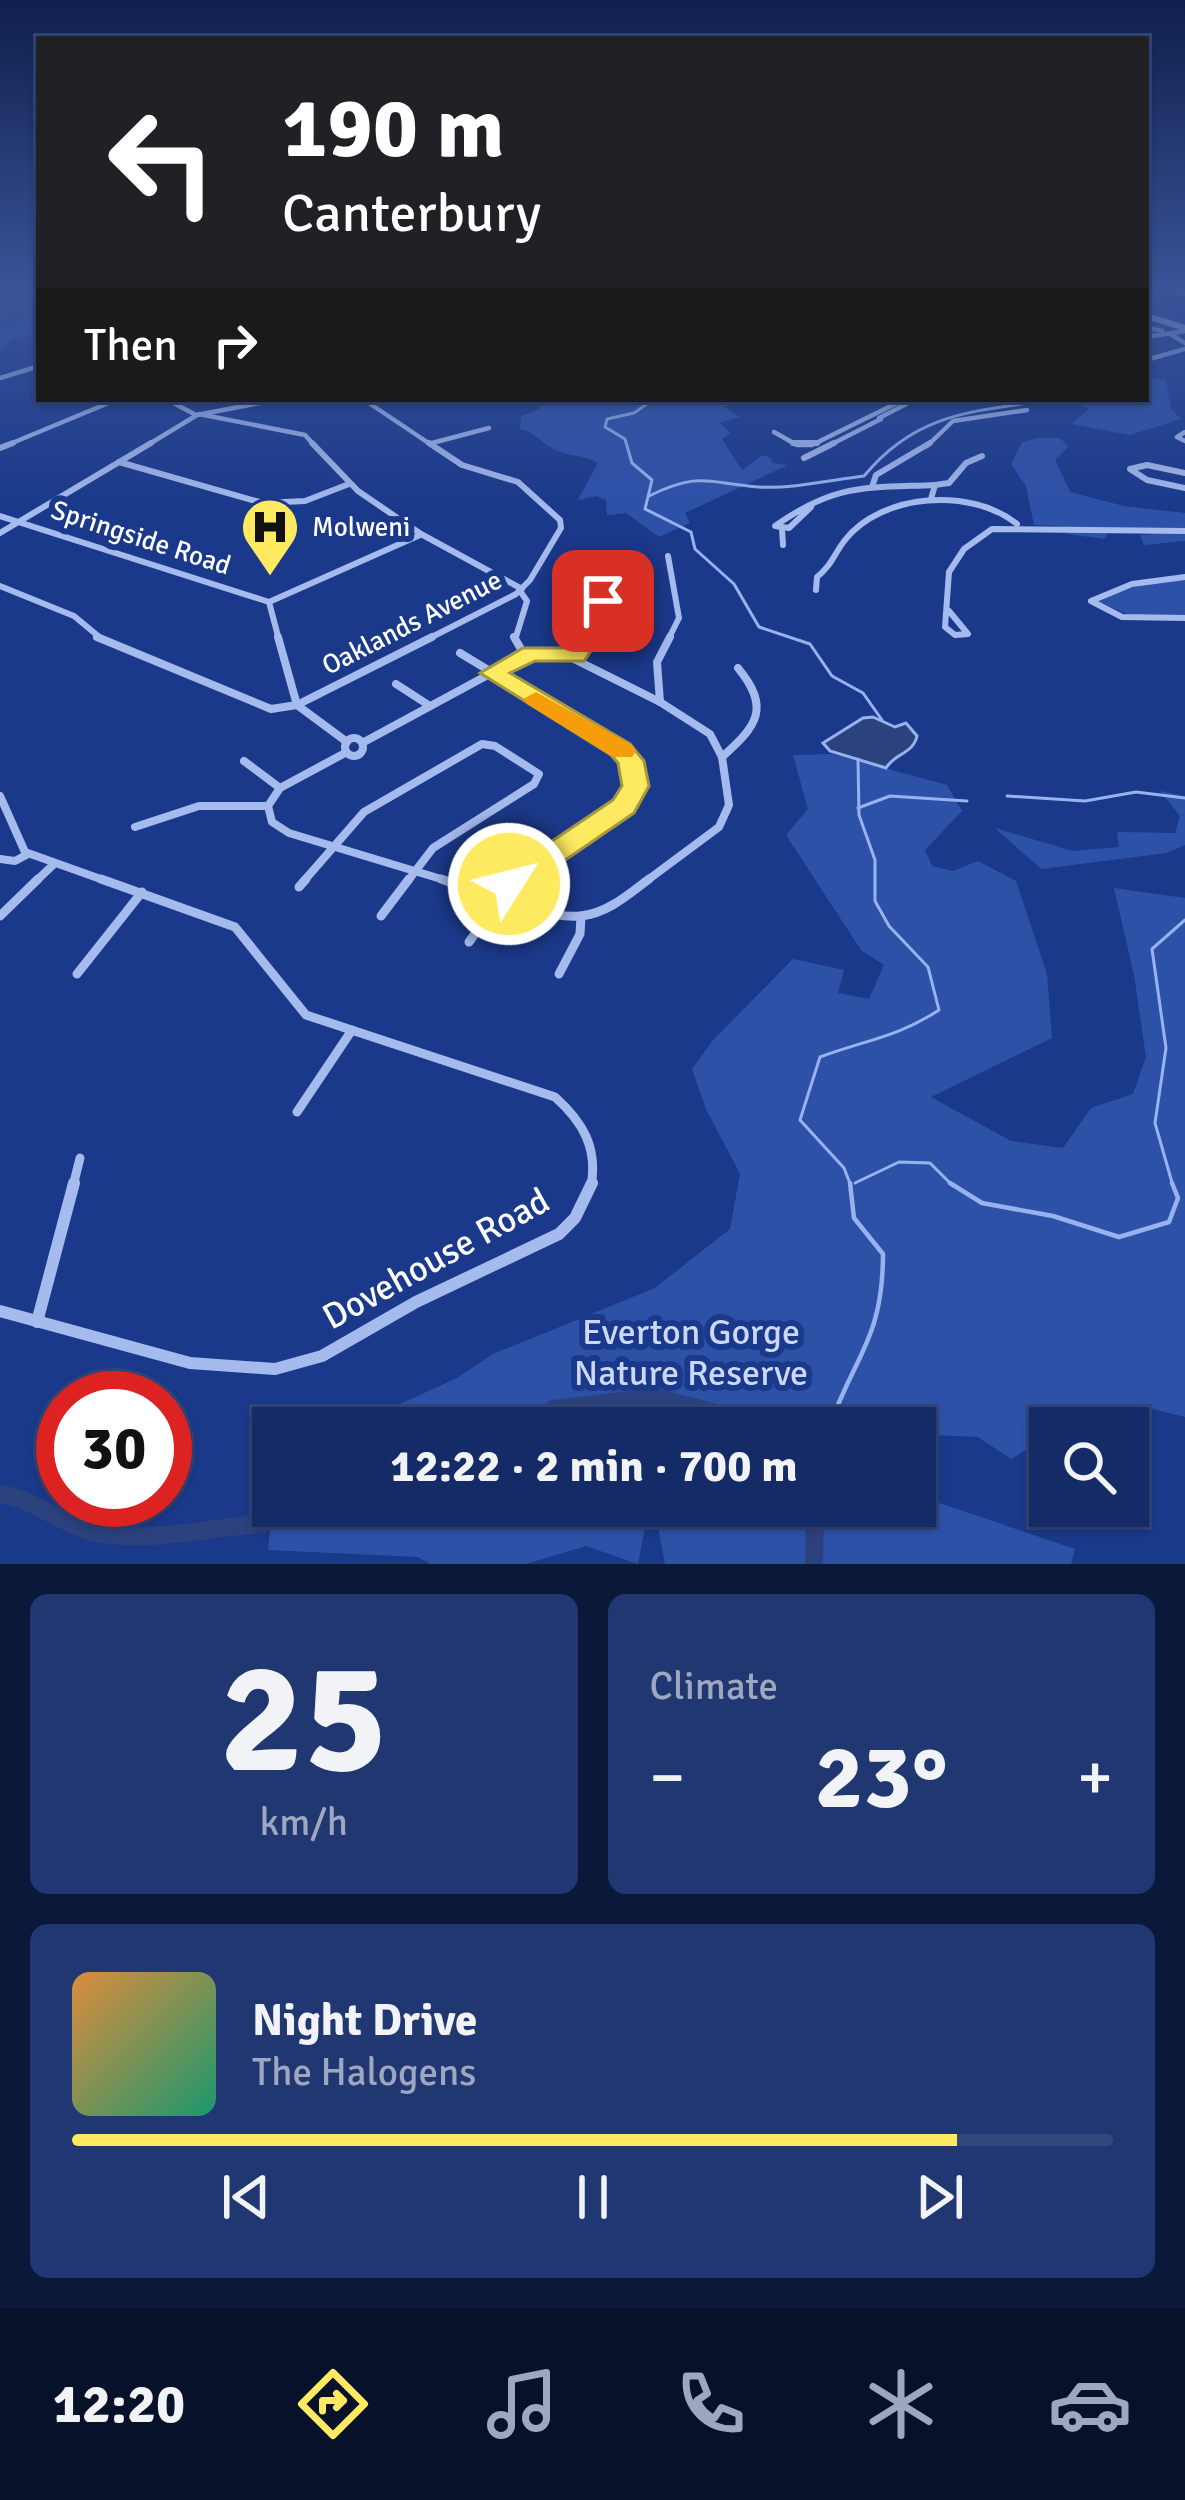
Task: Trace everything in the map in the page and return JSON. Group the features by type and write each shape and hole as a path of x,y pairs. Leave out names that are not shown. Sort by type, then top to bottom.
{"street":[{"path":"0,379 36,367"},
{"path":"0,448 111,402"},
{"path":"172,402 198,415 304,435 349,484 421,534 521,590 526,601 514,637 525,656"},
{"path":"0,533 198,415 265,402"},
{"name":"Oaklands Avenue","path":"297,705 521,590 561,527 560,520 518,482 466,467 367,402"},
{"path":"774,432 797,445 810,446 898,402"},
{"path":"805,458 910,402"},
{"path":"872,487 876,475 920,452 953,421 1027,410"},
{"path":"872,415 881,418"},
{"path":"430,444 489,428"},
{"path":"784,545 782,529 793,526 811,507 853,486 950,482 966,463 982,456"},
{"path":"118,461 263,503 305,501 349,484"},
{"path":"1185,473 1147,465 1130,469 1147,480 1185,488"},
{"path":"931,500 934,485"},
{"path":"816,590 817,577 836,562 842,544 886,506 931,500 992,508 1018,525"},
{"name":"Springside Road","path":"0,516 268,602"},
{"path":"949,611 947,577 956,558 986,531 1018,525 1185,531"},
{"path":"346,747 297,705 268,602 421,534"},
{"path":"660,702 657,662 679,618 668,556"},
{"path":"575,656 603,614 601,577"},
{"path":"1185,578 1132,584 1091,601 1123,616 1185,618"},
{"path":"0,586 74,616 97,638 257,706 297,705"},
{"path":"460,652 624,752 633,766 634,791 624,806 524,872 497,897 469,942"},
{"path":"554,652 575,656 710,734 722,757 729,805 719,827 610,907 581,916 552,913 412,873 283,831 272,822 268,806 280,788 346,747 364,742 525,656 554,652"},
{"path":"722,757 751,728 760,707 756,690 738,668"},
{"path":"396,684 430,706"},
{"path":"299,887 364,812 482,744 495,746 539,774 534,784 433,848 381,916"},
{"path":"244,760 280,788"},
{"path":"0,796 20,846 28,854 13,861 0,859"},
{"path":"135,827 175,809 268,806"},
{"name":"Dovehouse Road","path":"0,1312 190,1364 250,1370 286,1367 322,1356 416,1302 534,1249 578,1215 595,1182 594,1153 580,1120 540,1089 304,1013 236,927 28,854"},
{"path":"0,916 54,864"},
{"path":"77,974 142,892"},
{"path":"559,974 580,934 581,916"},
{"path":"297,1112 352,1030"},
{"path":"37,1322 80,1158"}],"green space":[{"path":"1149,377 1166,380 1171,409 1181,419 1130,435 1072,424 1089,409 1075,402 1149,402"},
{"path":"536,402 742,402 724,407 740,417 719,423 731,433 722,439 742,470 763,455 772,463 788,465 685,513 690,523 659,537 626,513 607,515 606,500 596,496 578,500 598,463 566,454 520,429 521,416 540,409"},
{"path":"1059,438 1069,446 1055,460 1070,492 1124,506 1185,513 1185,541 1144,545 1140,535 1168,533 1109,528 1105,539 1067,534 1061,526 1034,525 1026,486 1011,464 1022,442"},
{"path":"1185,580 1185,618 1134,617 1092,599 1149,583"},
{"name":"Everton Gorge Nature Reserve","path":"832,754 947,785 962,811 925,850 932,866 953,871 978,861 1016,881 1047,974 1052,1038 931,1097 1011,1141 1063,1148 1091,1108 1133,1094 1146,1057 1114,888 1185,898 1185,1417 1149,1407 1029,1407 1029,1448 1011,1459 978,1437 936,1435 936,1407 394,1407 457,1378 493,1354 655,1288 730,1229 740,1174 706,1109 692,1069 713,1040 793,959 844,970 838,993 869,999 884,965 861,950 786,835 808,809 793,755"},
{"path":"1160,791 1185,796 1185,845 1167,853 1041,869 995,828 1073,851 1119,847 1117,832 1175,833 1180,816"},
{"path":"936,1502 1075,1549 1071,1564 665,1564 658,1527 936,1527"},
{"path":"270,1527 645,1527 638,1564 586,1546 526,1564 430,1564 418,1557 268,1550"}],"shaded area":[{"path":"873,717 895,727 906,723 917,736 886,768 830,751 823,743 863,718"}],"waterway":[{"path":"650,402 634,413 607,419 605,427 625,439 632,463 652,480 645,509 691,532 695,549 734,584 759,627 810,644 832,676 863,693 882,720"},
{"path":"710,402 716,402"},
{"path":"649,496 693,481 772,487 864,476 884,455 925,427 970,412 1035,402"},
{"path":"858,759 859,808"},
{"path":"1007,796 1085,801 1136,792 1185,798"},
{"path":"859,808 890,796 967,801"},
{"path":"850,1184 844,1168 800,1120 820,1057 895,1032 939,1010 928,967 889,926 875,901 875,860 859,808"},
{"path":"1172,1184 1155,1123 1166,1048 1152,949 1185,920"},
{"path":"855,1183 899,1162 930,1163 950,1183"},
{"path":"950,1183 982,1203 1053,1216 1119,1237 1169,1222 1178,1198 1172,1184"},
{"path":"950,1183 953,1186"},
{"path":"837,1407 873,1327 882,1283 883,1254 854,1218 850,1184"},
{"path":"570,1407 655,1397 693,1407"},
{"path":"0,1494 90,1531 124,1536 252,1525"},
{"path":"814,1564 815,1527"}],"slow traffic":[{"path":"536,699 623,751"}],"place":[{"name":"Molweni","path":"270,578"}],"route":[{"path":"509,884 624,806 636,786 631,761 621,749 492,673 532,653 575,656 601,620 603,601"}]}
